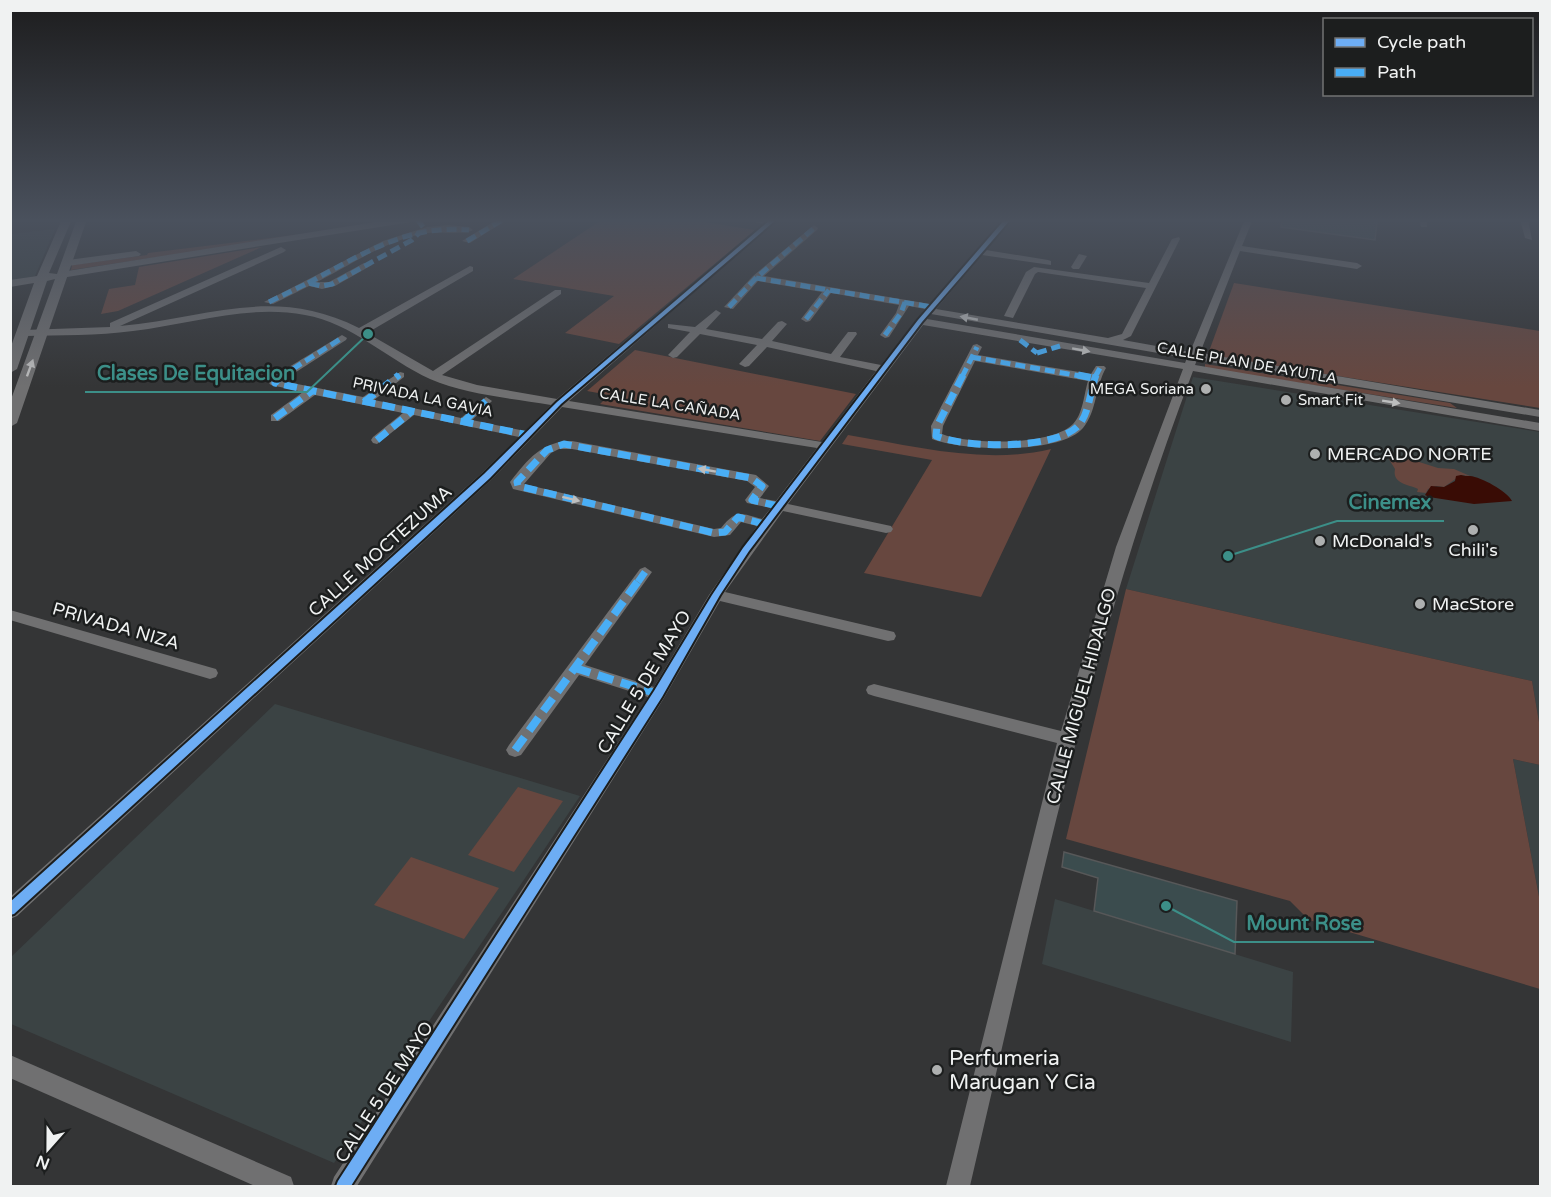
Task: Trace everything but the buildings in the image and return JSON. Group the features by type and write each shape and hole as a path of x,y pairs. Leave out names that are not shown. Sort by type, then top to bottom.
{"street":[{"path":"10,369 43,275"},
{"path":"10,284 71,275"},
{"path":"101,331 226,275"},
{"path":"268,302 308,283 322,286 332,284 349,275"},
{"path":"359,333 460,275"},
{"name":"CALLE MOCTEZUMA","path":"10,910 487,476 559,403 709,275"},
{"path":"729,307 760,275"},
{"name":"CALLE 5 DE MAYO","path":"343,1186 658,694 716,596 764,524 826,446 881,371 961,275"},
{"path":"1008,316 1030,275"},
{"path":"1076,275 1151,286"},
{"path":"1106,342 1126,336 1157,275"},
{"name":"CALLE MIGUEL HIDALGO","path":"958,1186 1043,838 1108,595 1163,431 1226,275"},
{"path":"10,423 60,277"},
{"name":"CALLE PLAN DE AYUTLA","path":"756,278 829,290 903,307 995,329 1020,340 1190,362 1540,414"},
{"path":"10,290 41,280"},
{"path":"806,319 829,290"},
{"path":"433,376 558,292"},
{"path":"885,335 903,307"},
{"name":"CALLE LA CAÑADA","path":"24,333 101,331 210,316 292,309 326,317 359,333 433,376 505,394 826,446"},
{"path":"673,355 716,312"},
{"path":"745,364 782,324"},
{"path":"672,326 827,355 832,359 881,371"},
{"path":"1024,328 1020,340 1036,352"},
{"name":"CALLE PLAN DE AYUTLA","path":"995,329 1024,328 1144,348 1190,362 1540,427"},
{"path":"832,359 852,334"},
{"path":"1126,336 1144,348"},
{"name":"PRIVADA LA GAVIA","path":"342,338 274,381 276,384 528,435"},
{"path":"1036,352 1060,346"},
{"path":"802,350 810,359 816,361 881,371"},
{"path":"974,352 1031,367 1096,373 1082,419 1076,429 1064,434 1022,443 977,445 942,441 936,436 937,426 974,352"},
{"path":"1031,367 1036,352"},
{"path":"364,402 400,375"},
{"path":"275,418 312,391"},
{"path":"463,422 486,401"},
{"path":"1467,402 1470,415"},
{"path":"1496,406 1500,420"},
{"path":"377,441 411,412"},
{"path":"764,524 738,517 725,532 714,533 518,486 517,482 547,450 564,444 751,478 762,486 752,500 885,529"},
{"path":"515,750 645,572"},
{"path":"716,596 888,636"},
{"name":"PRIVADA NIZA","path":"10,615 210,673"},
{"path":"575,668 658,694"},
{"path":"874,690 1069,740"},
{"path":"10,1066 282,1186"}],"shaded area":[{"path":"11,275 35,275 35,276 11,281"},
{"path":"137,275 199,275 118,311 101,314 109,289 135,285"},
{"path":"519,275 701,275 619,344 565,333 614,296 513,279"},
{"path":"1234,283 1540,331 1540,408 1211,356 1208,354"},
{"path":"635,350 856,394 820,441 600,404 609,395 587,391"},
{"path":"1205,364 1450,403 1457,408 1205,368"},
{"path":"1193,377 1540,432 1540,728 1532,681 1126,589"},
{"path":"848,435 975,455 1026,453 1051,449 981,597 864,573 932,460 842,444"},
{"path":"1387,456 1413,460 1438,468 1454,469 1470,476 1461,475 1444,487 1436,486 1428,489 1426,493 1417,492 1418,489 1398,481 1395,469"},
{"path":"1461,475 1487,482 1505,493 1512,501 1474,504 1425,495 1431,486 1444,487 1455,481 1456,476"},
{"path":"1126,589 1532,681 1540,728 1540,765 1513,759 1540,902 1540,989 1309,920 1290,901 1066,839"},
{"path":"275,704 580,796 334,1163 11,1024 11,957"},
{"path":"1513,759 1540,765 1540,902"},
{"path":"518,787 563,801 514,872 468,855"},
{"path":"411,857 499,888 464,939 374,905"},
{"path":"1055,899 1293,972 1291,1042 1042,964"}],"marked path":[{"path":"308,283 323,275"},
{"path":"269,302 308,283 322,286 332,284 349,275"},
{"path":"729,307 760,275"},
{"path":"756,278 932,307"},
{"path":"806,319 829,290"},
{"path":"885,335 901,313 905,302"},
{"path":"342,338 278,378 275,383 528,435"},
{"path":"1020,340 1037,353"},
{"path":"1037,353 1060,346"},
{"path":"977,347 937,426 936,436 947,441 964,444 1007,444 1049,439 1065,434 1081,422 1100,368"},
{"path":"971,357 1093,378"},
{"path":"364,402 400,375"},
{"path":"275,418 312,391"},
{"path":"463,422 486,401"},
{"path":"377,440 411,412"},
{"path":"764,524 738,517 725,532 714,533 518,486 517,482 547,450 564,444 751,478 762,486 752,500 778,506"},
{"path":"515,750 645,572"},
{"path":"575,668 658,694"}],"cycle path":[{"path":"10,910 487,476 559,403 709,275"},
{"path":"343,1186 658,694 716,595 746,550 920,321 960,275"}],"place":[{"name":"Clases De Equitacion","path":"368,334"},
{"name":"MEGA Soriana","path":"1206,389"},
{"name":"Smart Fit","path":"1286,400"},
{"name":"MERCADO NORTE","path":"1315,454"},
{"name":"Chili's","path":"1473,530"},
{"name":"McDonald's","path":"1320,541"},
{"name":"Cinemex","path":"1228,556"},
{"name":"MacStore","path":"1420,604"},
{"name":"Mount Rose","path":"1166,906"},
{"name":"Perfumeria Marugan Y Cia","path":"937,1070"}]}
